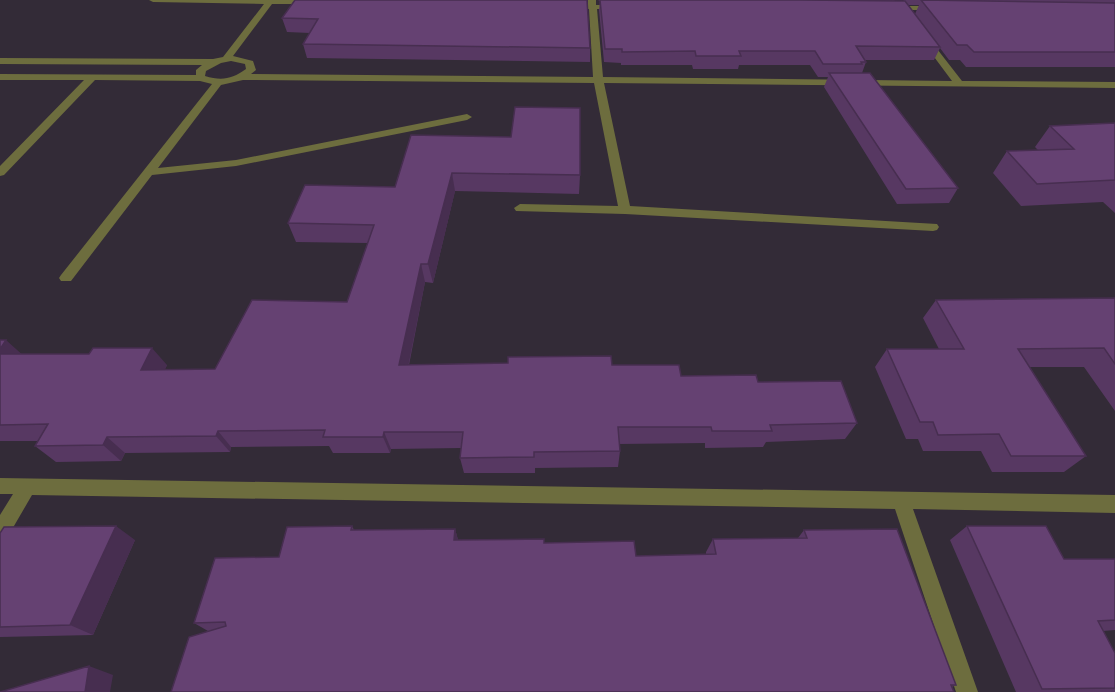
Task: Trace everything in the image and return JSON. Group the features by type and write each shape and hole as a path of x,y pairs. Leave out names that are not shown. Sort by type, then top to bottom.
{"street":[{"path":"153,0 330,2"},
{"path":"226,59 270,1"},
{"path":"593,4 598,80 625,210"},
{"path":"557,6 593,4 628,7"},
{"path":"899,4 909,17"},
{"path":"878,8 899,4 949,9"},
{"path":"916,27 958,84"},
{"path":"0,61 214,62 241,59 250,63 251,70 243,77"},
{"path":"1,77 23,61"},
{"path":"200,78 201,70 214,62"},
{"path":"1,77 200,78 219,83 243,77 1115,85"},
{"path":"0,173 92,78"},
{"path":"66,278 219,83"},
{"path":"149,172 236,163 467,117"},
{"path":"520,208 625,210 933,227"},
{"path":"0,486 1115,504"},
{"path":"0,532 27,487"},
{"path":"901,501 967,692"}],"building":[{"path":"295,0 587,0 590,48 303,44 318,19 282,18"},
{"path":"600,0 905,1 940,47 856,46 866,62 861,62 862,64 823,64 815,51 739,51 741,56 696,56 695,51 622,52 622,49 605,49"},
{"path":"921,0 1115,3 1115,52 974,52 967,45 957,45"},
{"path":"829,73 870,73 958,188 906,189"},
{"path":"515,107 580,108 580,175 452,173 428,264 421,264 399,365 508,363 508,357 611,356 612,365 679,365 681,376 756,375 758,382 841,381 857,423 770,425 772,431 712,431 711,427 618,427 620,451 534,452 534,457 460,458 463,432 384,432 383,437 323,437 325,430 218,431 216,436 107,437 103,445 35,446 48,424 0,425 0,354 89,354 93,348 152,348 141,370 215,369 252,300 347,302 374,225 288,223 305,185 395,187 411,135 511,137"},
{"path":"1115,123 1115,180 1037,184 1007,151 1074,149 1050,126"},
{"path":"1115,298 1115,364 1104,348 1018,349 1086,456 1011,456 999,434 938,435 933,422 920,422 887,349 964,349 936,300"},
{"path":"0,340 6,340 0,349"},
{"path":"116,526 70,625 0,627 0,533 4,527"},
{"path":"352,526 351,530 455,529 454,540 544,539 544,543 634,541 636,556 716,554 713,539 807,538 804,530 897,529 956,685 951,685 954,692 171,692 189,637 226,626 225,622 194,623 215,558 279,557 287,527"},
{"path":"967,526 1046,526 1064,559 1115,559 1115,620 1098,621 1115,653 1115,688 1042,689"},
{"path":"89,666 85,692 0,692"}]}
